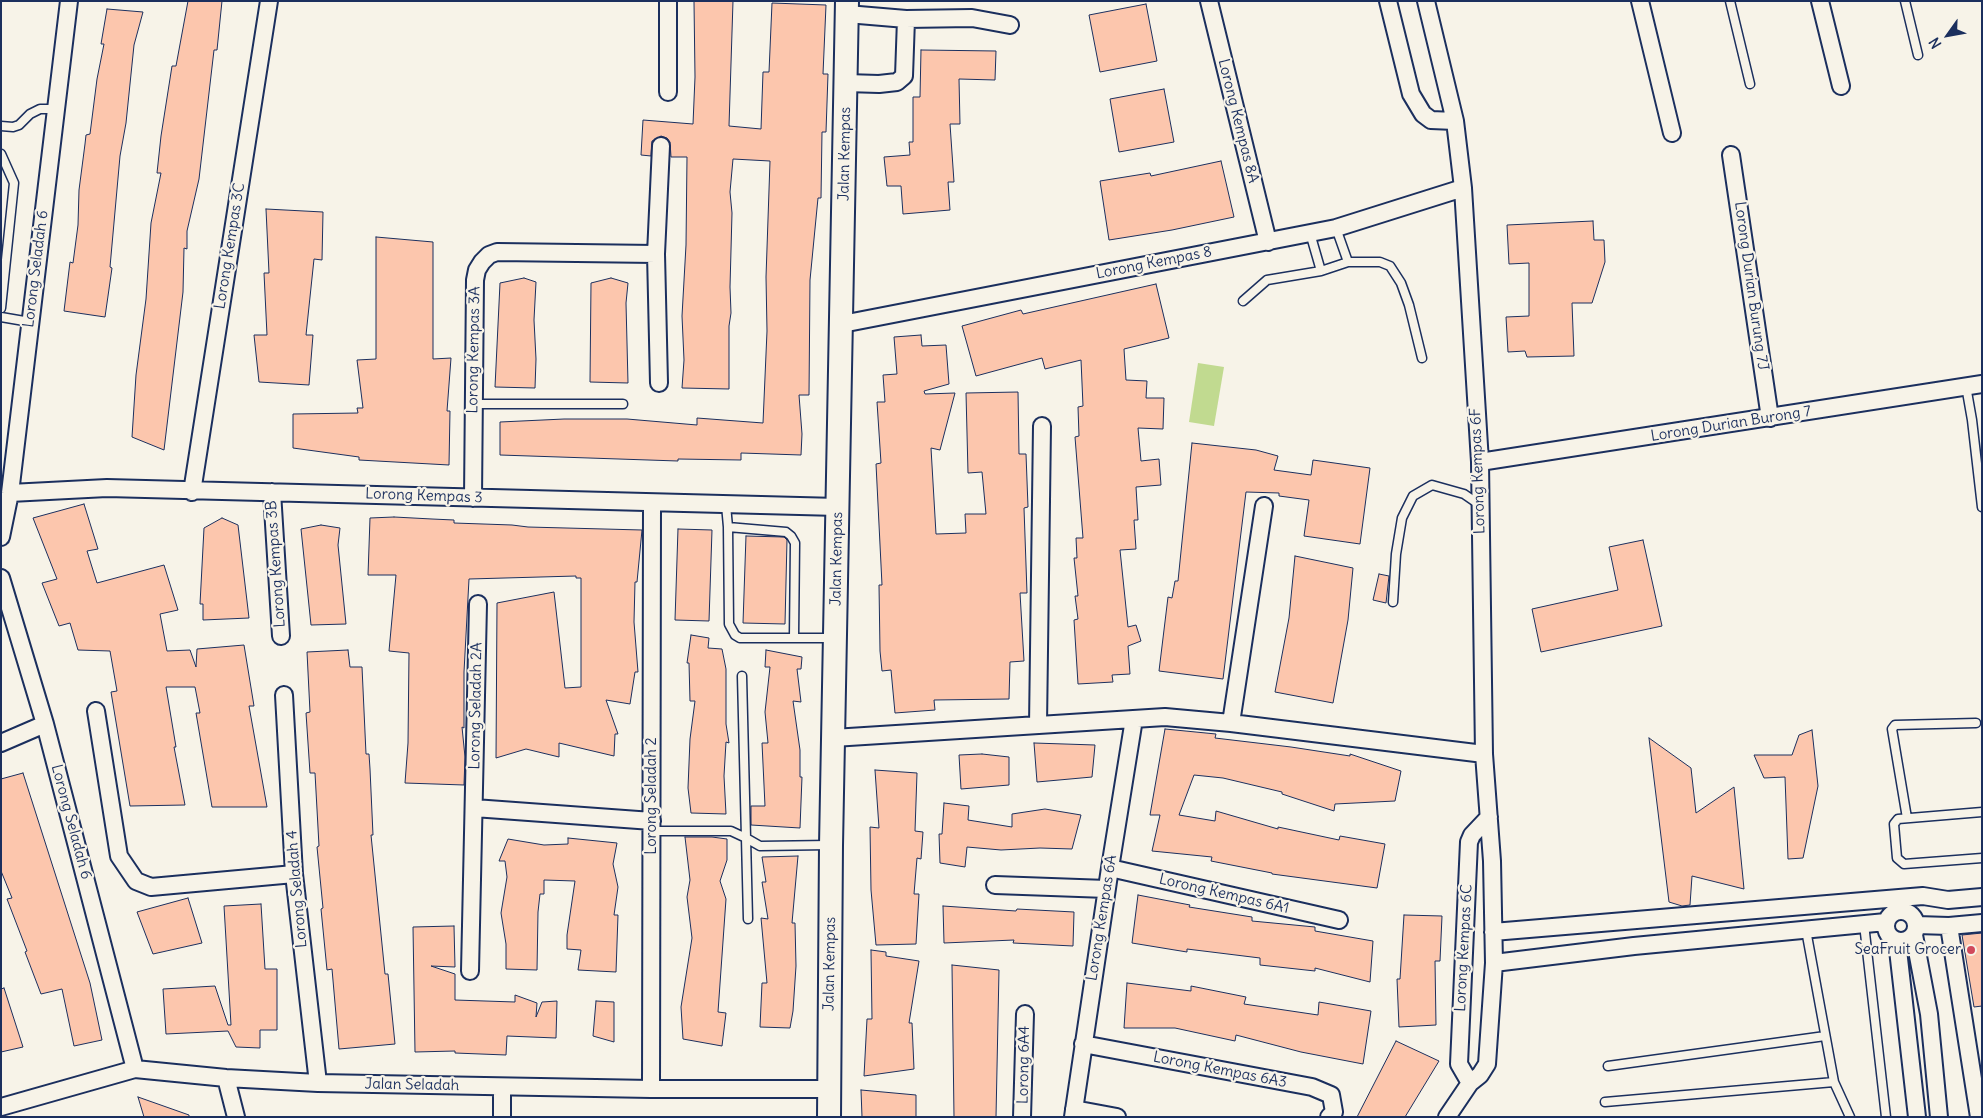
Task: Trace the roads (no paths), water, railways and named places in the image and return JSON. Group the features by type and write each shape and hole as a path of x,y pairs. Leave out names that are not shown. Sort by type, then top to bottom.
{"street":[{"name":"Lorong Seladah 6","path":"1,537 10,493 69,1"},
{"name":"Lorong Kempas 3C","path":"192,492 269,1"},
{"path":"668,1 668,92"},
{"name":"Lorong Kempas 8A","path":"1209,1 1268,242"},
{"path":"1388,1 1411,94 1423,114 1431,120 1455,121"},
{"name":"Lorong Kempas 6F","path":"1426,1 1455,121 1462,188 1480,462 1484,754"},
{"path":"1640,1 1672,133"},
{"path":"1820,1 1841,86"},
{"path":"847,8 906,19 972,18 1010,25"},
{"name":"Jalan Kempas","path":"829,1117 831,845 847,8"},
{"path":"846,83 897,82 904,76 906,19"},
{"path":"659,383 656,254 661,146"},
{"name":"Lorong Durian Burung 7J","path":"1731,154 1770,418"},
{"name":"Lorong Kempas 8","path":"842,324 1336,228 1462,188"},
{"name":"Lorong Kempas 3A","path":"473,498 475,280 477,270 482,262 497,252 656,254"},
{"name":"Lorong Durian Burong 7","path":"1480,462 1974,385"},
{"path":"1038,725 1042,426"},
{"name":"Lorong Kempas 3","path":"10,493 107,488 192,492 272,492 838,507"},
{"name":"Lorong Kempas 3B","path":"272,492 281,636"},
{"name":"Lorong Seladah 2","path":"651,1089 652,503"},
{"path":"1231,723 1264,506"},
{"name":"Lorong Seladah 6","path":"1,578 45,724 135,1069"},
{"name":"Lorong Seladah 2A","path":"470,971 478,604"},
{"name":"Lorong Seladah 4","path":"284,695 294,874 318,1083"},
{"path":"96,712 119,856 136,881 151,887 294,874"},
{"path":"833,738 1165,717 1231,723 1484,754"},
{"name":"Lorong Kempas 6A","path":"1074,1113 1134,719"},
{"path":"1,743 45,724"},
{"name":"Lorong Kempas 6C","path":"1447,1117 1470,1083 1480,1075 1487,1064 1494,964 1492,861 1484,754"},
{"path":"474,808 652,826"},
{"name":"Lorong Kempas 6C","path":"1470,1083 1459,1064 1469,842 1478,828 1489,817"},
{"name":"Lorong Kempas 6A1","path":"1110,868 1339,920"},
{"path":"995,885 1107,889"},
{"path":"1493,932 1923,896 1948,900"},
{"path":"1494,964 1634,946 1864,924 1948,900 1982,897"},
{"path":"1848,902 1881,909 1894,916 1913,916 1929,1014 1939,1117"},
{"path":"1894,916 1886,927 1889,936 1897,941 1906,941 1915,930 1982,923"},
{"path":"1949,926 1979,1117"},
{"path":"1897,941 1917,1117"},
{"name":"Lorong 6A4","path":"1022,1117 1024,1014"},
{"name":"Lorong Kempas 6A3","path":"1084,1044 1312,1087 1331,1095 1334,1112 1329,1117"},
{"name":"Jalan Seladah","path":"1,1107 135,1069 226,1078 318,1083 651,1089 828,1089"},
{"path":"226,1078 236,1117"},
{"path":"502,1087 502,1117"},
{"path":"1074,1113 1117,1117"}],"lane":[{"path":"1730,1 1750,84"},
{"path":"1905,1 1918,55"},
{"path":"1,126 13,127 19,125 30,114 40,109 56,109"},
{"path":"1,154 14,183 1,308"},
{"path":"1336,228 1348,262"},
{"path":"1310,233 1321,271"},
{"path":"1243,301 1267,280 1321,271 1348,262 1380,262 1390,266 1401,283 1409,305 1422,358"},
{"path":"1,317 30,322"},
{"path":"1974,385 1972,420 1982,507"},
{"path":"473,404 623,404"},
{"path":"1393,602 1396,554 1402,518 1413,496 1432,485 1464,494 1480,505"},
{"path":"726,505 730,624 735,635 740,638 835,638"},
{"path":"728,527 786,532 791,536 795,544 794,637"},
{"path":"742,676 748,919"},
{"path":"1907,818 1892,729 1895,725 1976,723"},
{"path":"1982,812 1898,819 1894,824 1897,858 1904,864 1982,858"},
{"path":"652,826 731,831 760,846 831,845"},
{"path":"1864,924 1886,1117"},
{"path":"1806,930 1834,1082 1850,1117"},
{"path":"1608,1066 1825,1036"},
{"path":"1605,1102 1834,1082"}],"place":[{"name":"SeaFruit Grocer","path":"1971,950"}]}
